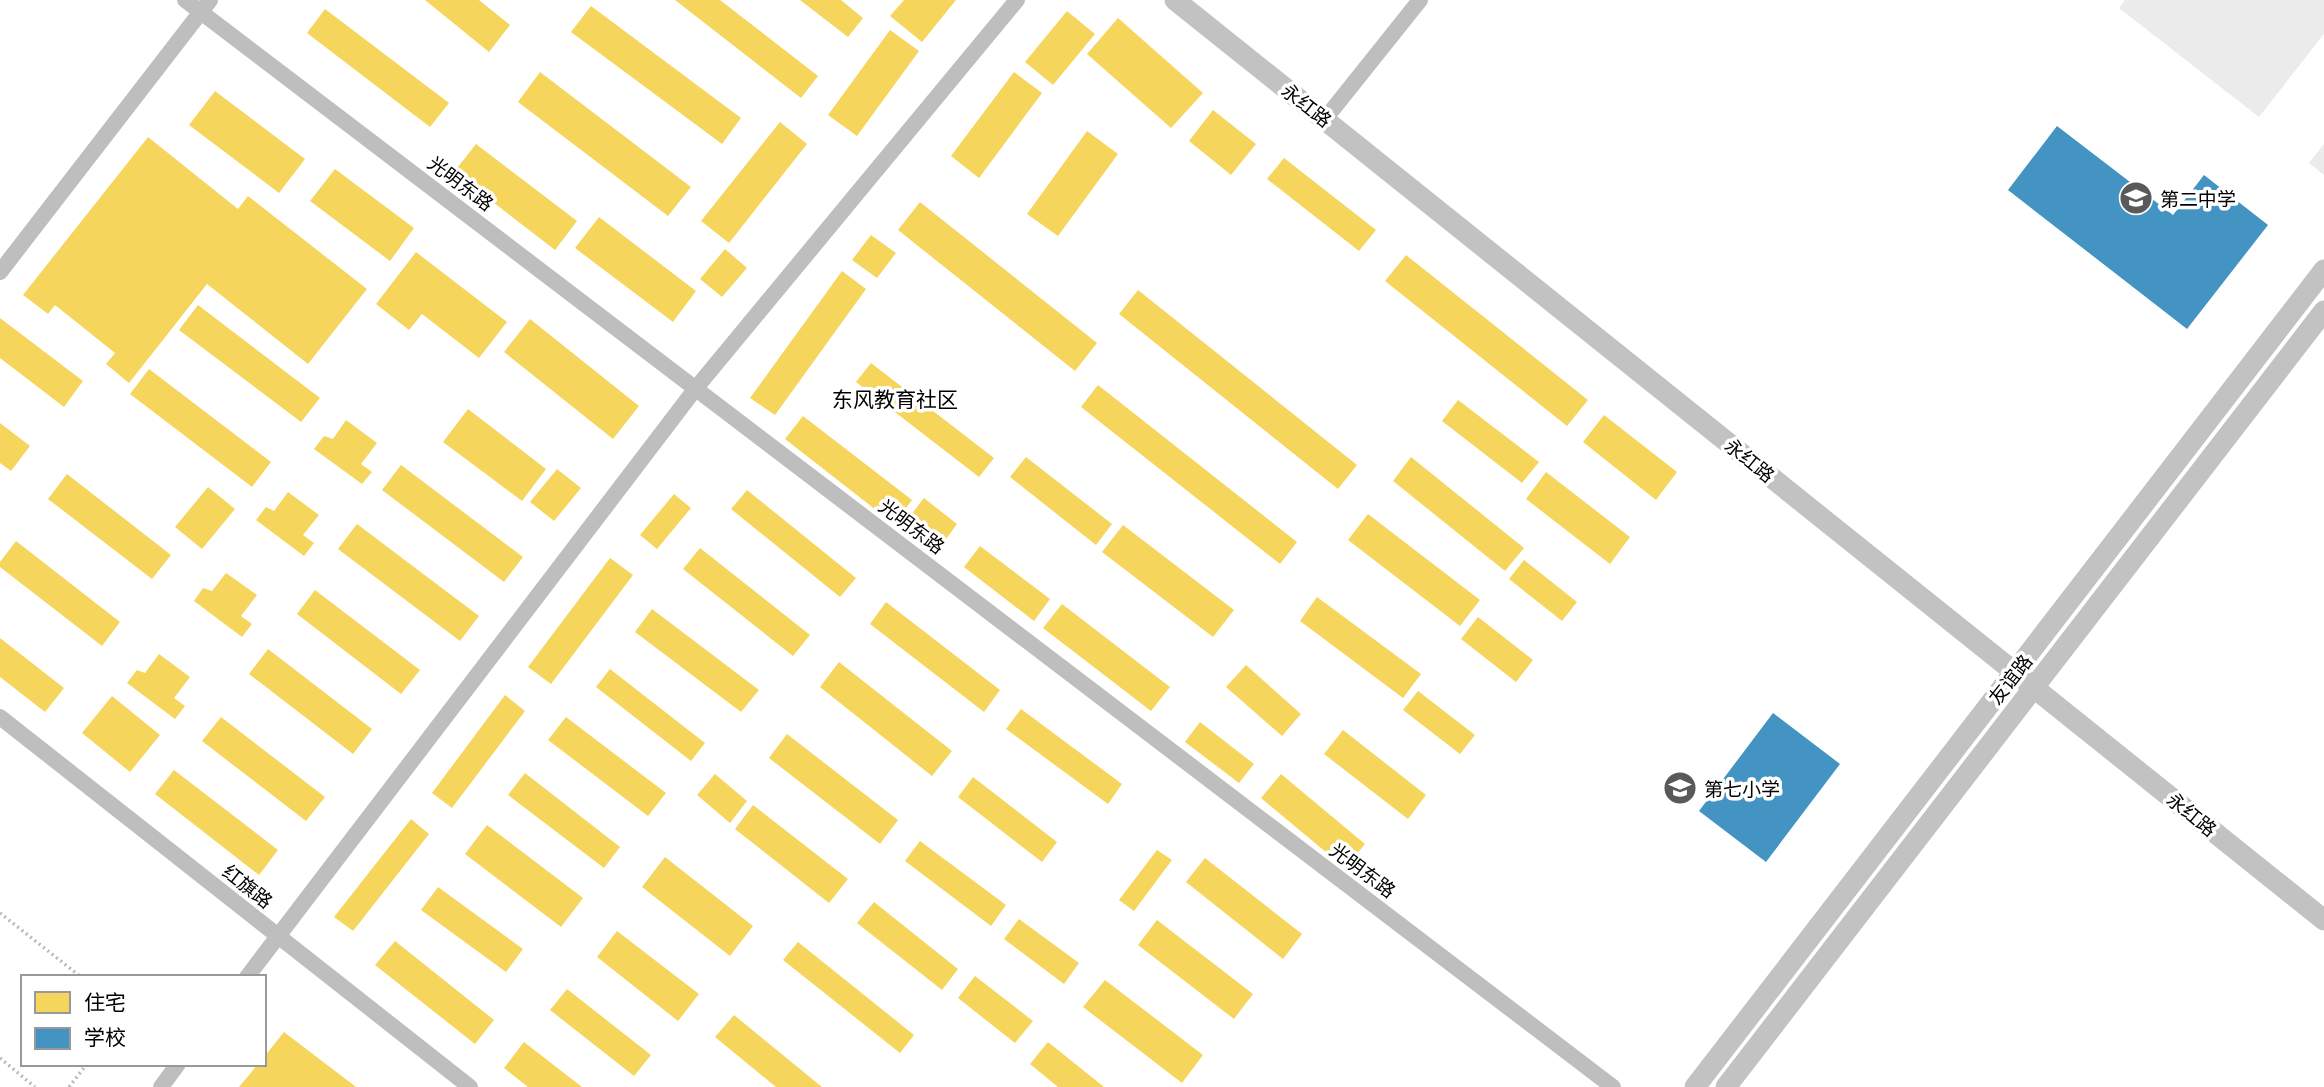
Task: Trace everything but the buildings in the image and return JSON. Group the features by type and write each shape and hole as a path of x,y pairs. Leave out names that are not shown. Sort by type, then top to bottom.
{"main road":[{"name":"永红路","path":"1175,0 2324,920"},
{"name":"友谊路","path":"1695,1087 2324,270"},
{"name":"友谊路","path":"1726,1087 2324,311"}],"street":[{"name":"光明东路","path":"185,0 206,6 696,388 1613,1087"},
{"path":"249,975 696,388 1017,0"},
{"path":"1325,119 1420,0"},
{"path":"0,272 206,6"},
{"name":"红旗路","path":"0,717 470,1087"},
{"path":"161,1087 177,1066"}],"path":[{"path":"0,913 78,975"},
{"path":"0,1058 35,1087"},
{"path":"69,1087 85,1066"}],"shaded area":[{"path":"2125,0 2324,0 2324,34 2259,117 2119,8"},
{"path":"2324,144 2324,175 2309,163"}],"place":[{"name":"第二中学","path":"2136,198"},
{"name":"第七小学","path":"1680,788"}],"district":[{"name":"东风教育社区","path":"895,398"}]}
